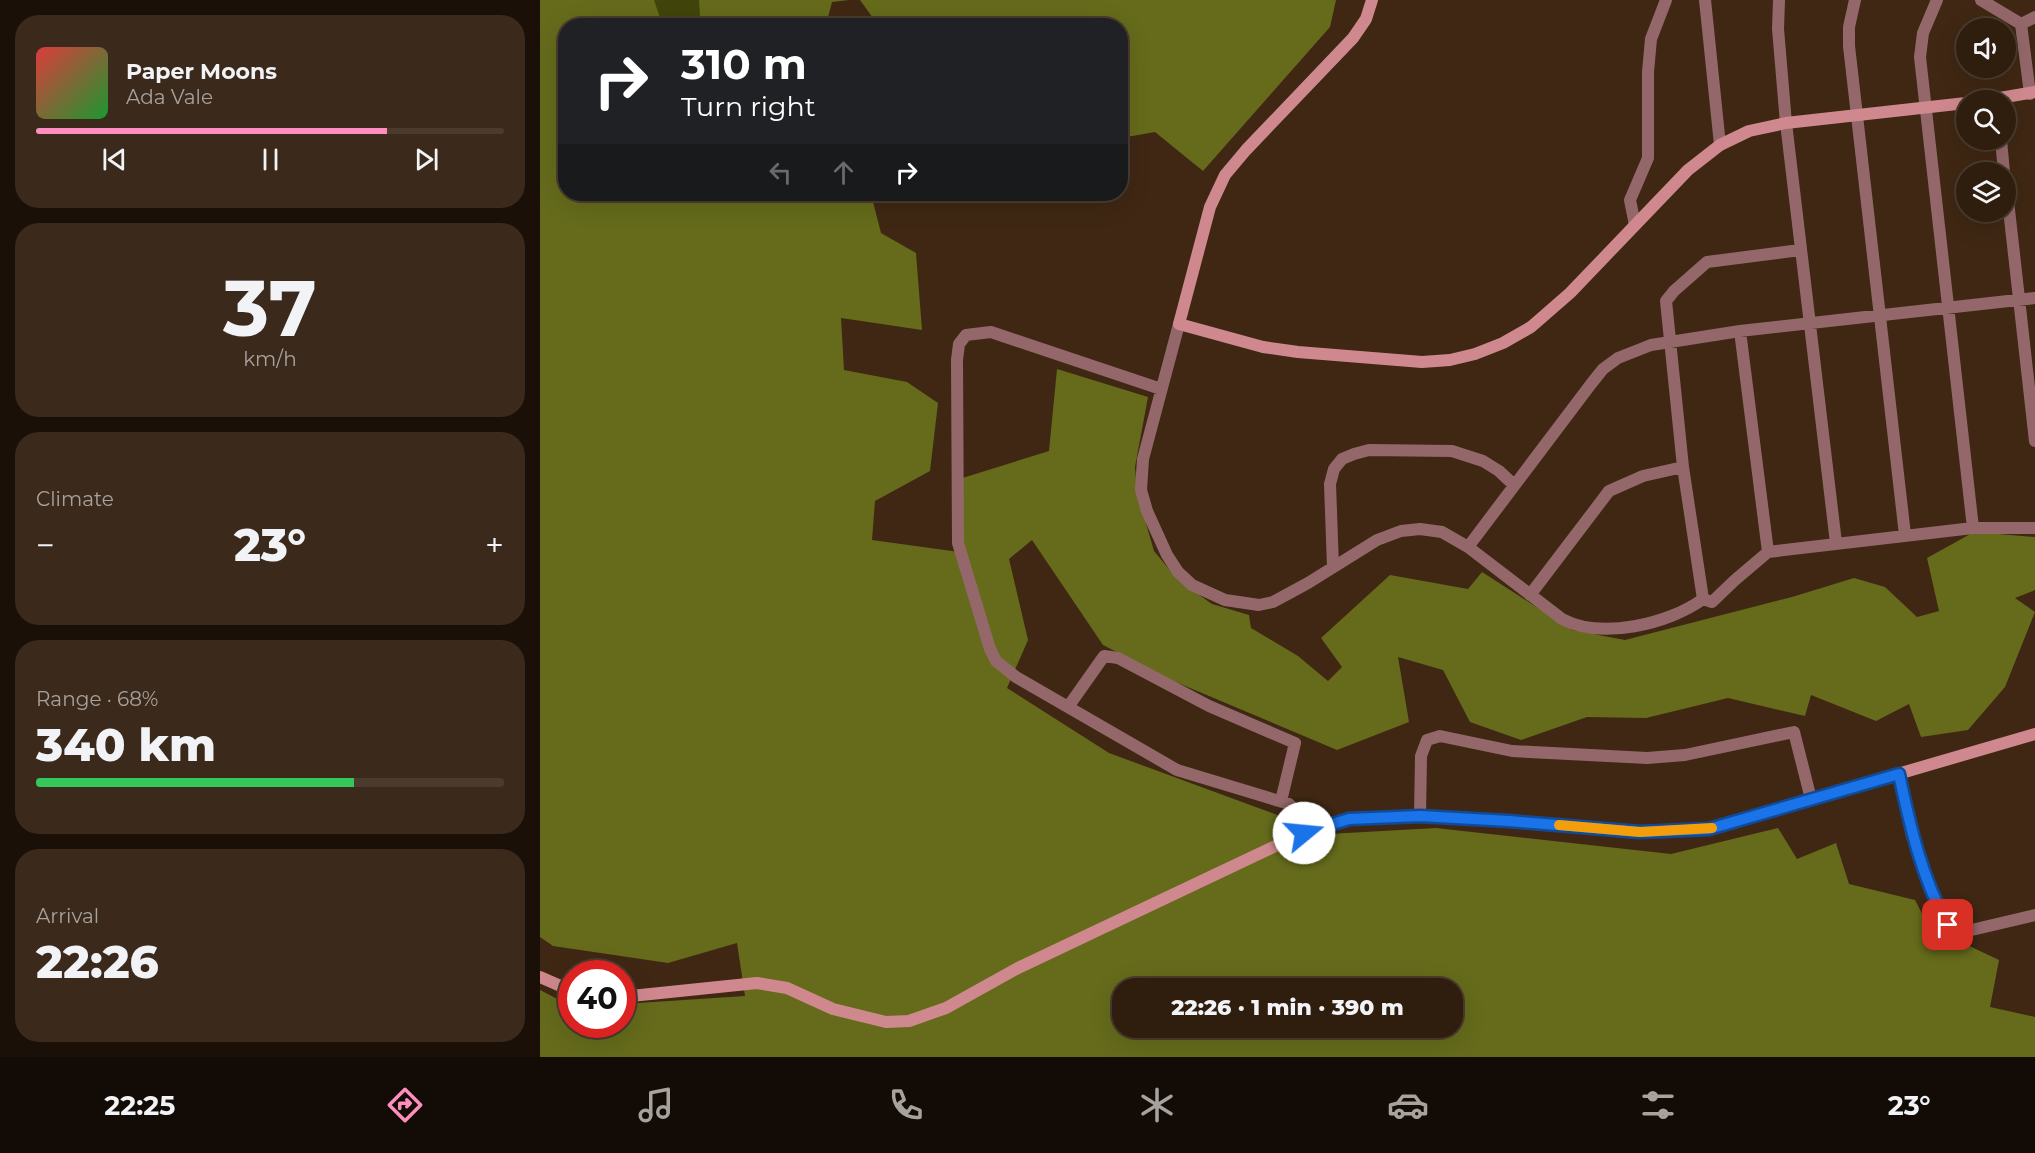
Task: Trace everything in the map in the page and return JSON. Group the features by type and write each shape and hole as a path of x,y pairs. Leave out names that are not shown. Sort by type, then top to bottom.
{"street":[{"path":"1372,0 1366,19 1353,38 1246,150 1225,175 1210,207 1143,459 1141,490 1147,511 1167,555 1178,572 1192,585 1225,600 1259,605 1273,602 1290,593 1377,540 1401,531 1420,529 1442,532 1468,547 1562,620 1574,626 1605,630 1679,614 1703,599"},
{"path":"1635,225 1630,200 1648,158 1648,72 1651,39 1665,0"},
{"path":"1705,0 1720,145"},
{"path":"1779,0 1778,29 1786,123 1836,543"},
{"path":"1855,0 1849,27 1849,46 1905,535"},
{"path":"1937,0 1923,33 1920,57 1973,528"},
{"path":"1981,0 2020,24 2032,93 2016,96"},
{"path":"2020,24 2035,17"},
{"path":"1179,324 1263,347 1298,352 1422,362 1450,360 1475,354 1503,343 1531,327 1570,294 1688,171 1720,145 1749,131 1786,123 1956,104"},
{"path":"2010,222 2035,441"},
{"path":"1703,599 1683,467 1666,301 1707,262 1800,250"},
{"path":"1468,547 1604,369 1634,351 1651,345 1740,332 2035,298"},
{"path":"1161,389 991,332 966,335 959,344 956,500 958,543 990,649 996,661 1016,677 1177,770 1289,804 1298,814 1304,833"},
{"path":"1740,332 1768,552"},
{"path":"1333,567 1330,484 1334,469 1342,459 1369,450 1452,452 1483,461 1514,484"},
{"path":"1530,595 1609,491 1643,476 1683,467"},
{"path":"1703,599 1712,602 1768,552 1973,528 2035,528"},
{"path":"1068,707 1104,656 1118,658 1209,706 1295,743 1281,801"},
{"path":"1420,816 1420,756 1427,740 1440,736 1512,751 1647,758 1684,755 1794,732 1811,799"},
{"path":"636,995 757,983 787,988 833,1009 886,1022 909,1021 946,1008 1018,968 1304,833 1349,819 1420,816 1651,831 1709,829 2035,734"},
{"path":"1899,774 1912,836 1939,909 1948,925 1963,932 2035,915"},
{"path":"540,977 558,985"}],"green space":[{"path":"540,0 654,0 660,18 558,18 558,201 873,201 881,233 916,253 922,330 841,318 844,370 907,382 938,403 930,471 875,501 872,540 959,552 956,480 1049,451 1057,369 1148,397 1135,467 1137,492 1154,551 1178,580 1212,604 1249,615 1251,628 1298,656 1328,681 1342,667 1321,638 1390,575 1468,589 1482,572 1572,630 1625,640 1792,597 1854,578 1885,587 1917,617 1939,611 1927,558 1974,532 2035,537 2035,590 2015,598 2035,612 2005,687 1968,730 1921,737 1909,704 1876,721 1811,695 1805,716 1728,698 1646,718 1587,717 1521,740 1470,722 1443,670 1398,657 1409,722 1337,750 1171,680 1103,645 1032,540 1009,559 1028,640 1007,688 1109,753 1329,834 1436,828 1671,854 1778,828 1797,859 1836,843 1849,884 1915,900 1929,927 1999,960 1990,1007 2035,1017 2035,1057 540,1057 540,990 558,999 558,1038 636,1038 636,1003 745,996 737,943 668,963 553,946 540,937"},
{"path":"621,0 737,0 725,18 638,18"},
{"path":"699,0 849,0 832,2 828,18 695,18 700,17"},
{"path":"860,0 1336,0 1330,27 1203,171 1155,132 1128,137 1128,18 873,18"}],"slow traffic":[{"path":"1559,825 1640,832 1712,828"}],"route":[{"path":"1304,833 1349,819 1420,816 1640,832 1709,829 1899,774 1912,836 1939,909 1948,925"}]}
